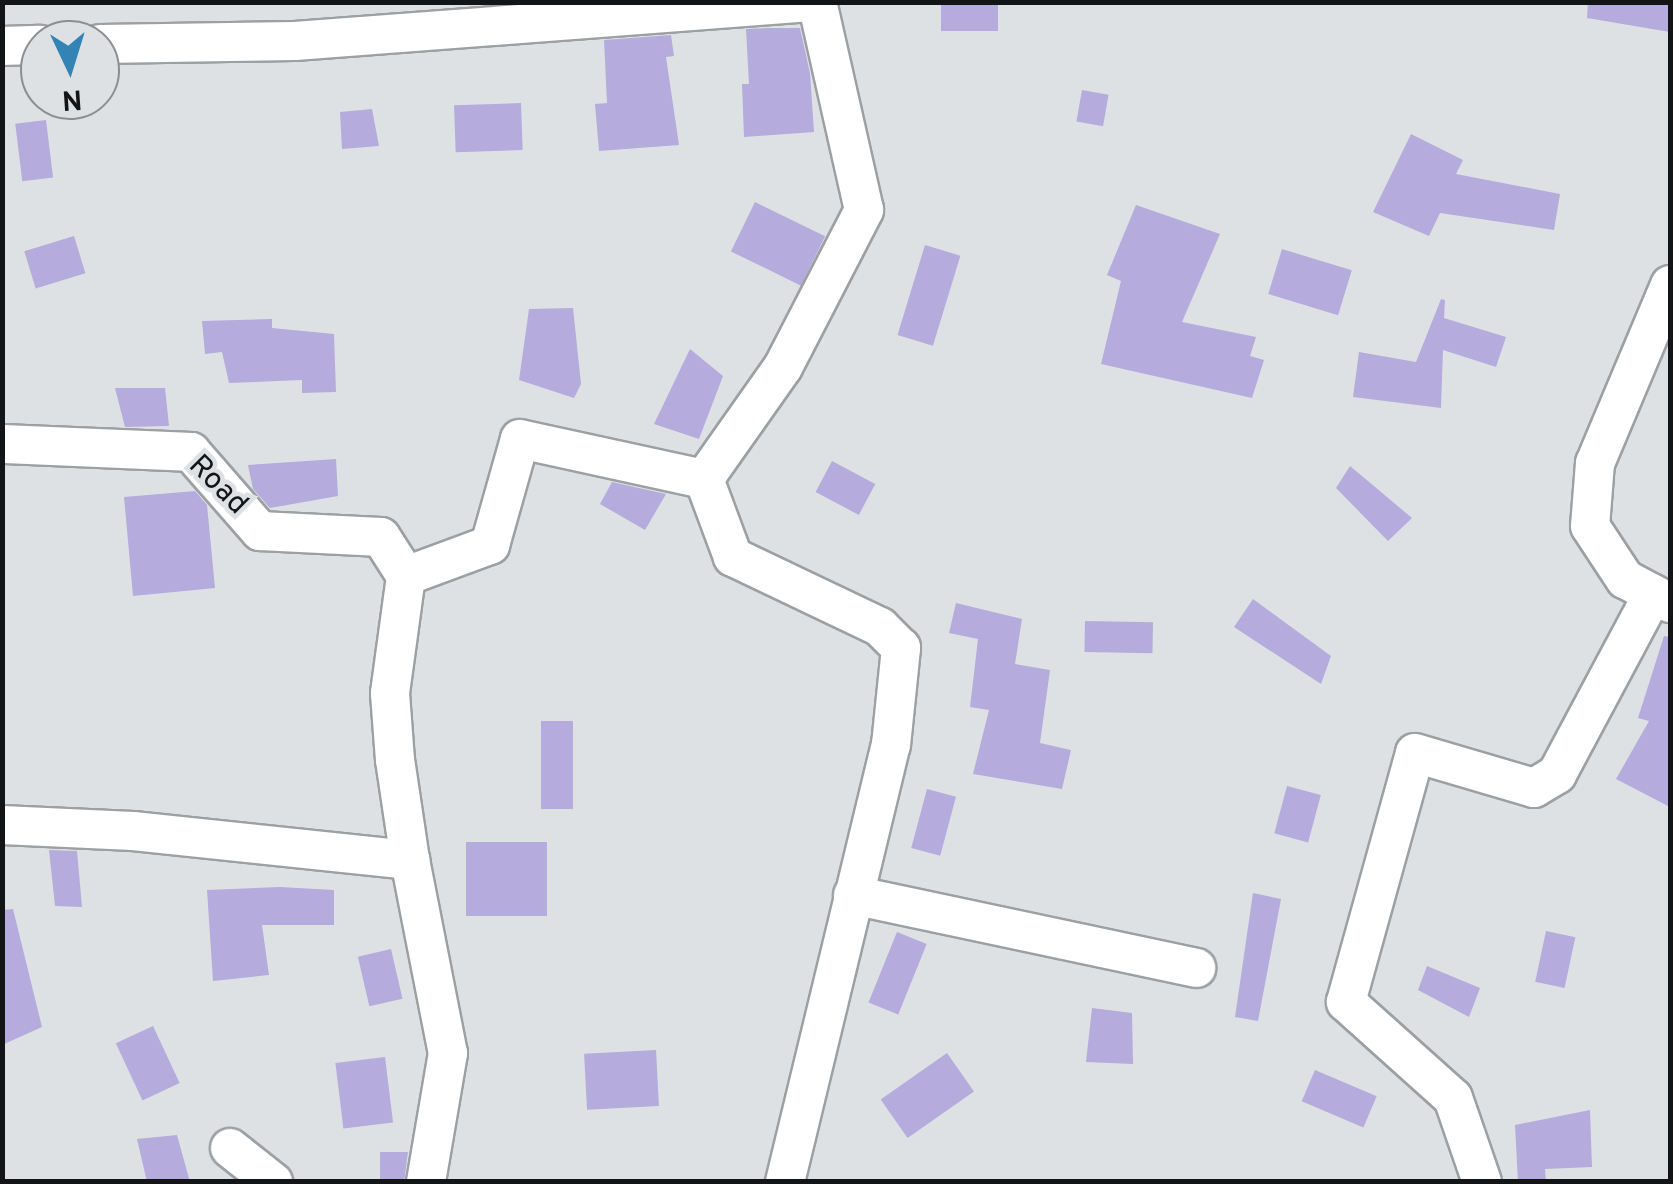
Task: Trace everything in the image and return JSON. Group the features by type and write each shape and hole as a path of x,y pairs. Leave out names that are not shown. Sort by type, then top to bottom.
{"street":[{"path":"120,44 295,41 814,2 864,210 783,367 704,478"},
{"path":"1482,1182 1453,1098 1346,1002 1415,753 1534,788 1557,774 1662,599 1625,579 1590,526 1595,464 1670,285"},
{"path":"426,1182 448,1054 410,860 390,694 406,576 490,546 520,439 704,478"},
{"name":"Road","path":"2,444 191,452 260,531 381,537 406,576"},
{"path":"704,478 733,557 880,627 901,648 891,744 784,1182"},
{"path":"2,825 132,831 410,860"},
{"path":"853,895 1196,968"},
{"path":"230,1148 273,1182"}],"building":[{"path":"941,2 998,2 998,31 941,31"},
{"path":"1588,2 1670,2 1670,32 1587,18"},
{"path":"800,28 810,73 814,132 744,137 742,84 749,84 746,29"},
{"path":"671,35 674,56 666,57 679,145 599,151 595,104 607,103 604,40"},
{"path":"1082,90 1109,95 1103,126 1076,122"},
{"path":"521,103 523,150 456,152 454,105"},
{"path":"372,109 379,146 342,149 340,112"},
{"path":"46,120 53,178 22,181 15,124"},
{"path":"1411,134 1463,160 1456,174 1560,194 1554,230 1440,213 1429,236 1373,212"},
{"path":"755,202 825,236 801,286 731,251"},
{"path":"1136,205 1220,234 1182,322 1256,337 1250,356 1264,360 1252,398 1101,364 1121,281 1107,275"},
{"path":"74,236 85,273 36,288 24,251"},
{"path":"925,245 960,256 933,346 898,335"},
{"path":"1282,249 1352,270 1338,315 1268,294"},
{"path":"1441,299 1445,300 1444,318 1506,337 1496,367 1443,350 1441,408 1353,397 1359,352 1416,362"},
{"path":"573,308 581,384 574,398 519,380 529,309"},
{"path":"272,319 272,328 334,334 336,392 302,393 302,380 229,383 222,352 205,354 202,321"},
{"path":"690,349 723,376 699,439 654,424"},
{"path":"115,388 165,388 169,426 125,427"},
{"path":"336,459 338,496 270,508 253,489 248,465"},
{"path":"832,461 875,484 859,515 816,492"},
{"path":"1350,466 1412,518 1388,541 1336,488"},
{"path":"612,482 666,494 645,530 600,504"},
{"path":"195,491 207,505 215,588 133,596 124,497"},
{"path":"1253,599 1331,656 1321,684 1234,627"},
{"path":"956,603 1022,619 1015,664 1050,670 1040,743 1071,750 1062,789 973,774 989,710 970,707 978,639 949,633"},
{"path":"1085,621 1153,622 1152,653 1084,652"},
{"path":"1664,636 1670,637 1670,807 1616,779 1649,721 1638,718"},
{"path":"541,721 573,721 573,809 541,809"},
{"path":"1287,786 1321,795 1308,842 1274,833"},
{"path":"927,789 956,797 940,856 911,848"},
{"path":"466,842 547,842 547,916 466,916"},
{"path":"49,850 77,851 82,907 55,906"},
{"path":"207,890 334,890 334,925 262,925 269,975 213,981"},
{"path":"1253,893 1281,899 1258,1021 1235,1017"},
{"path":"13,909 42,1027 2,1045 2,910"},
{"path":"1546,931 1575,937 1565,988 1535,982"},
{"path":"897,932 927,944 898,1014 869,1002"},
{"path":"391,949 402,999 369,1006 358,957"},
{"path":"1427,966 1480,988 1469,1017 1418,990"},
{"path":"1092,1008 1132,1013 1133,1064 1086,1062"},
{"path":"153,1026 180,1083 142,1100 116,1043"},
{"path":"656,1050 659,1106 587,1110 584,1054"},
{"path":"947,1053 974,1092 908,1138 881,1099"},
{"path":"385,1057 393,1123 343,1129 335,1063"},
{"path":"1315,1070 1377,1096 1363,1127 1302,1101"},
{"path":"1590,1110 1592,1167 1545,1169 1546,1182 1518,1182 1515,1125"},
{"path":"177,1135 190,1182 147,1182 137,1139"},
{"path":"380,1152 408,1152 404,1182 380,1182"}]}
